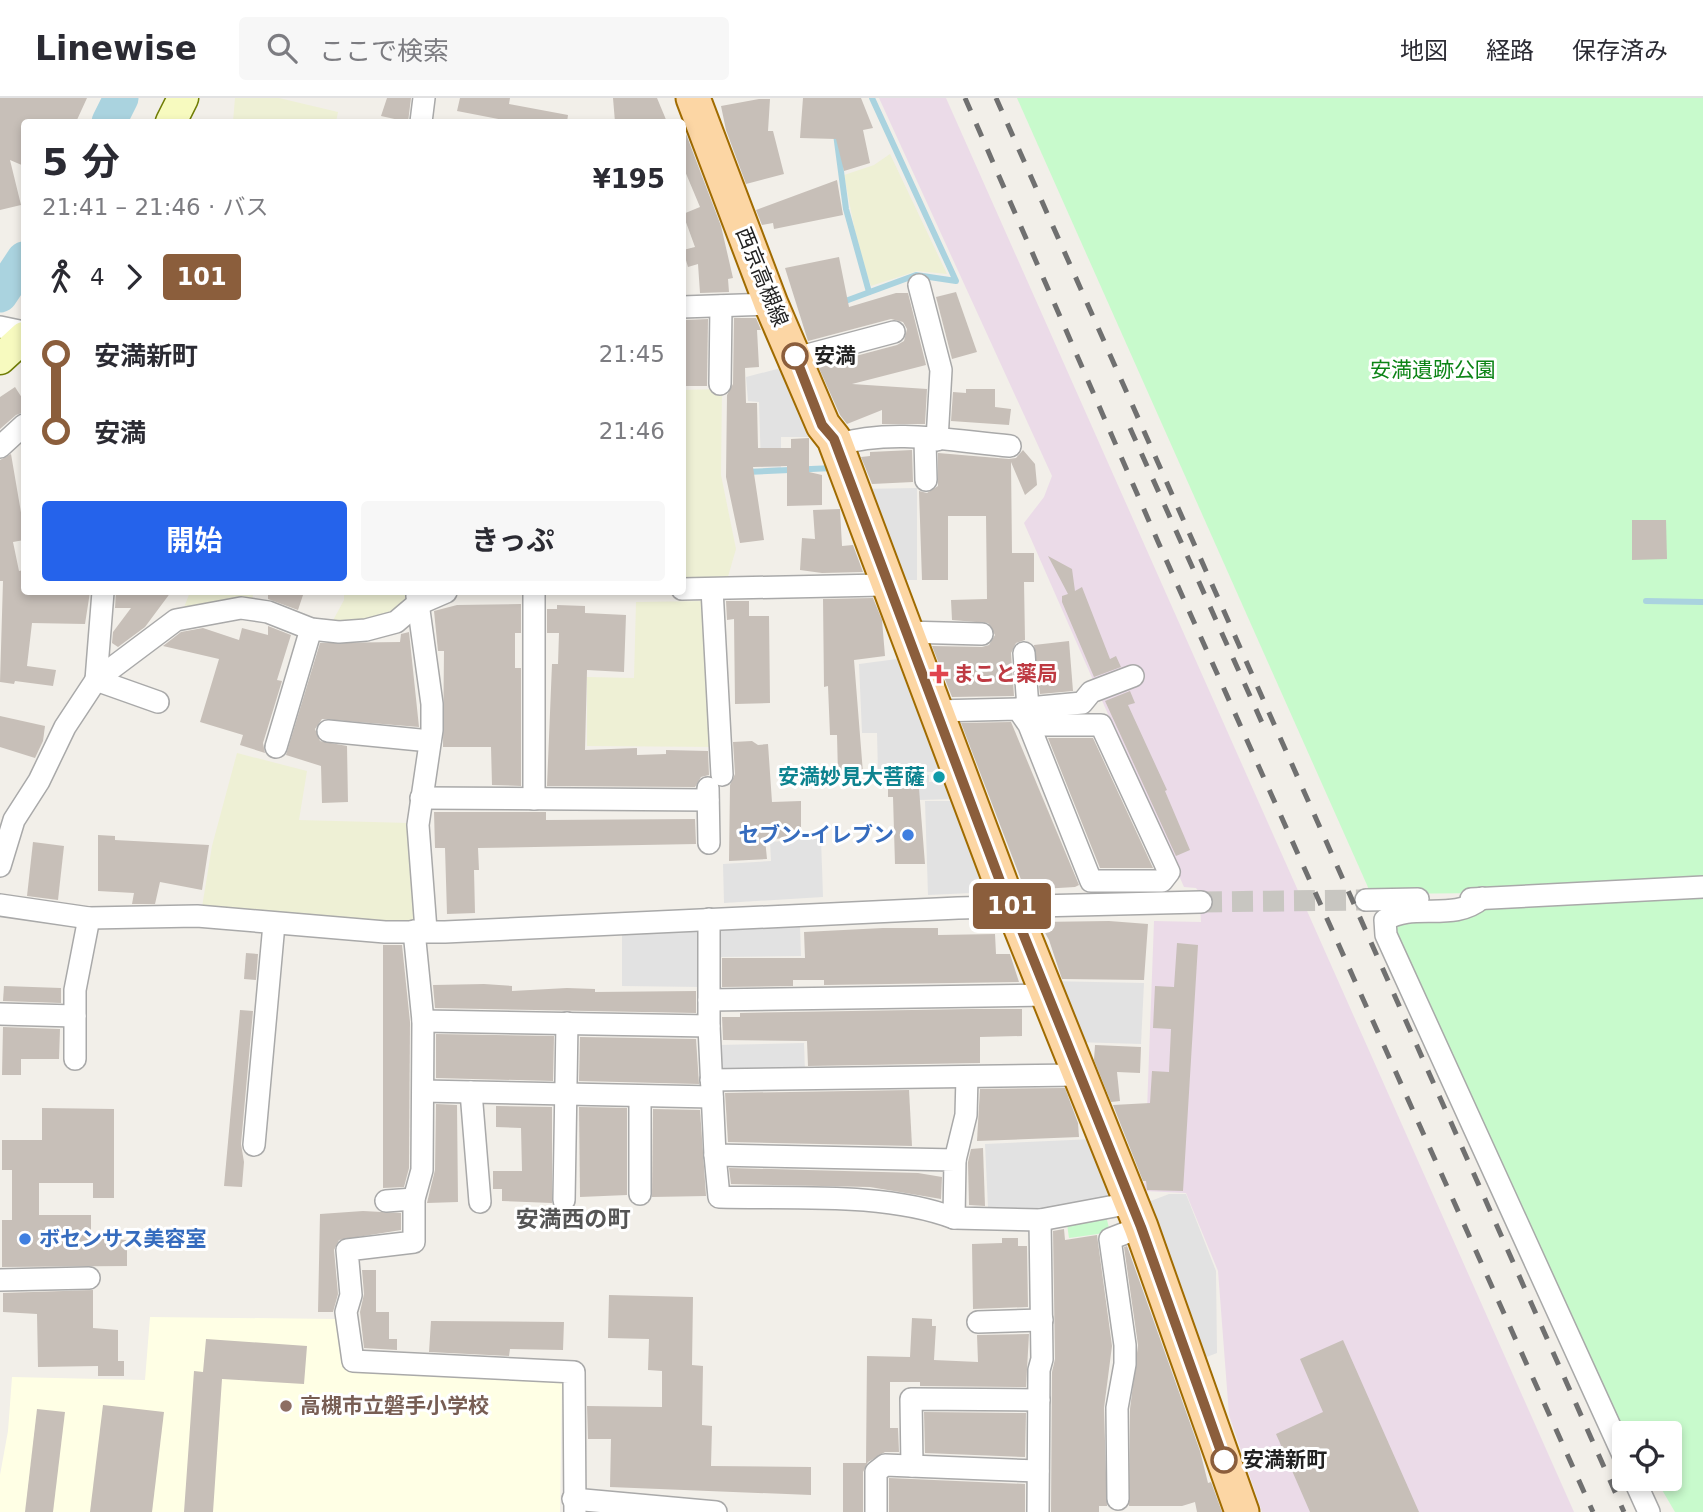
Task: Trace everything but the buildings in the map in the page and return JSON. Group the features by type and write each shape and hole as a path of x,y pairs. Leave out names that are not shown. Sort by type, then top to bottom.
{"main road":[{"path":"172,119 183,98"},
{"name":"西京高槻線","path":"693,98 771,304 822,425 836,445 1003,889 1136,1215 1242,1512"},
{"path":"0,359 15,331"}],"street":[{"path":"421,119 424,98"},
{"path":"919,285 941,370 926,480"},
{"path":"686,307 771,304"},
{"path":"720,384 721,306"},
{"path":"796,358 894,332"},
{"path":"0,447 21,428"},
{"path":"836,445 855,439 905,435 997,451"},
{"path":"686,589 882,585"},
{"path":"709,844 713,788 712,589"},
{"path":"96,680 103,595"},
{"path":"534,595 534,799"},
{"path":"0,866 14,820 39,781 65,727 96,680 176,620 241,608 268,612 311,629 339,632 396,622 416,598"},
{"path":"416,598 432,704 430,741 421,798 419,853 423,1021 422,1170 414,1199 414,1242 347,1250 351,1295 346,1312 353,1361 574,1372 574,1506 716,1512"},
{"path":"275,747 311,629"},
{"path":"905,632 982,634"},
{"path":"935,711 1025,714 1101,725 1169,872 1162,881 1091,881 1025,714 1024,653"},
{"path":"1025,714 1082,703 1091,692 1133,676"},
{"path":"96,680 158,702"},
{"path":"328,731 430,741"},
{"path":"421,798 534,799 713,788"},
{"path":"1366,900 1482,898 1703,887"},
{"path":"1482,898 1473,906 1454,912 1396,913 1385,920 1386,935 1612,1431"},
{"path":"0,905 89,918 197,916 386,932 515,930 1012,906 1201,902"},
{"path":"75,1059 75,990 89,918"},
{"path":"709,919 709,1026 719,1197 852,1201 911,1206 954,1218 1040,1220 1136,1215"},
{"path":"254,1145 274,924"},
{"path":"709,1000 1047,995"},
{"path":"0,1014 75,1016"},
{"path":"423,1021 709,1026"},
{"path":"564,1200 567,1023"},
{"path":"423,1091 640,1096 712,1089 967,1077 1078,1075"},
{"path":"954,1218 955,1160 966,1115 967,1077"},
{"path":"471,1093 480,1202"},
{"path":"640,1096 640,1194"},
{"path":"715,1155 955,1160"},
{"path":"386,1201 414,1199"},
{"path":"1118,1499 1117,1408 1125,1364 1112,1325 1110,1239 1136,1215"},
{"path":"1038,1512 1042,1320 1040,1220"},
{"path":"0,1280 89,1278"},
{"path":"978,1322 1042,1320"},
{"path":"912,1466 911,1399 1039,1401"},
{"path":"876,1512 876,1472 884,1465 1038,1471"},
{"path":"1639,1491 1649,1512"}],"shaded area":[{"path":"235,98 279,98 338,112 337,119 233,119"},
{"path":"879,98 946,98 1574,1512 1262,1512 1229,1415 1218,1271 1186,1193 1144,1191 1154,921 1201,922 1199,892 1196,888 1184,887 1024,523 1044,497 1052,476"},
{"path":"890,154 947,274 917,271 871,286 859,252 844,175 874,165"},
{"path":"781,368 811,437 781,437 781,468 761,467 759,402 748,401 746,377"},
{"path":"722,389 721,475 736,549 727,580 686,580 686,390"},
{"path":"917,488 917,580 892,580 859,489"},
{"path":"189,595 253,595 252,607 183,610"},
{"path":"344,595 412,595 411,603 393,616 330,626"},
{"path":"703,601 720,747 587,746 587,677 634,678 636,602"},
{"path":"897,659 940,772 878,772 877,733 862,733 859,664"},
{"path":"237,753 307,771 299,820 409,823 415,925 202,907 212,846"},
{"path":"918,775 929,775 929,782 946,781 953,799 919,800"},
{"path":"925,801 952,801 983,884 972,887 972,893 928,895"},
{"path":"821,838 823,897 724,903 723,864 771,861 770,842"},
{"path":"800,926 801,956 719,957 719,930"},
{"path":"702,931 702,987 622,986 622,933"},
{"path":"1047,981 1144,983 1141,1044 1074,1042"},
{"path":"804,1043 805,1072 718,1074 718,1045"},
{"path":"1093,1139 1118,1198 1038,1210 988,1208 985,1144"},
{"path":"1169,1194 1186,1194 1216,1271 1217,1353 1204,1358 1143,1204"},
{"name":"高槻市立磐手小学校","path":"150,1317 336,1319 346,1370 562,1381 560,1512 0,1512 0,1475 8,1431 12,1377 145,1380"}],"green space":[{"name":"安満遺跡公園","path":"1017,98 1703,98 1703,881 1493,893 1371,894"},
{"path":"1703,895 1703,1512 1675,1512 1663,1491 1682,1491 1682,1421 1618,1421 1392,934 1395,923 1470,915 1491,907"},
{"path":"1106,1216 1109,1228 1098,1234 1069,1238 1067,1224"}],"waterway":[{"path":"110,119 121,98"},
{"path":"840,303 916,275 956,281 872,98"},
{"path":"836,134 846,209 869,292"},
{"path":"0,295 21,264"},
{"path":"746,472 833,468"},
{"path":"1646,601 1703,602"}],"tunnel":[{"path":"1201,902 1366,900"}],"railway":[{"path":"965,98 1159,544 1593,1512"},
{"path":"996,98 1624,1512"},
{"path":"1130,428 1263,725"}],"bus line":[{"name":"101","path":"795,356 822,425 834,439 1003,889 1141,1227 1224,1460"}],"place":[{"name":"安満","path":"795,356"},
{"name":"まこと薬局","path":"939,674"},
{"name":"安満妙見大菩薩","path":"939,777"},
{"name":"セブン-イレブン","path":"908,835"},
{"name":"ボセンサス美容室","path":"25,1239"},
{"name":"高槻市立磐手小学校","path":"286,1406"},
{"name":"安満新町","path":"1224,1460"}],"district":[{"name":"安満西の町","path":"573,1219"}]}
